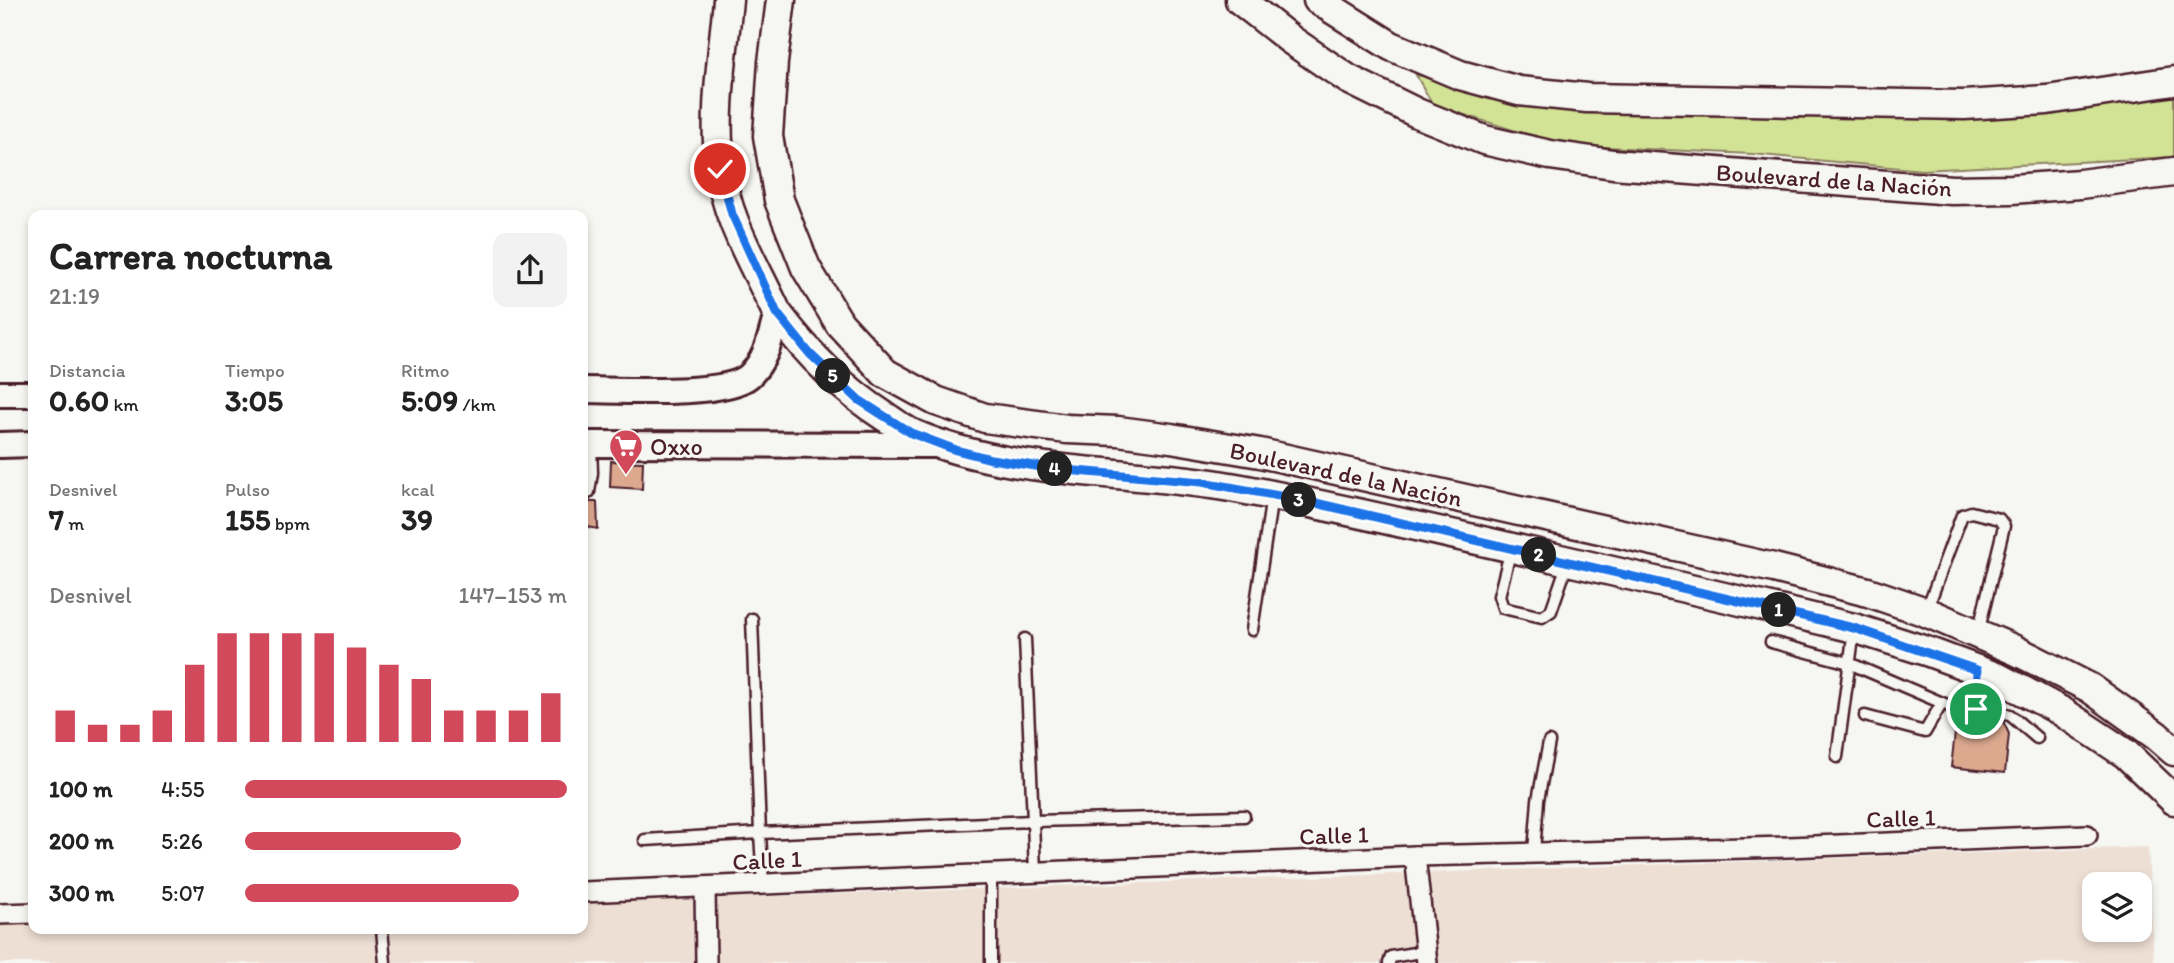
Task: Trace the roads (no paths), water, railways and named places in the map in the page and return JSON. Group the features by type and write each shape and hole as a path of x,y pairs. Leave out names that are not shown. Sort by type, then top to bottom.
{"main road":[{"name":"Boulevard de la Nación","path":"728,0 718,125 720,169 732,214 777,313 810,354 859,400 911,433 991,459 1054,469 1202,482 1272,495 1854,628 1999,678 2061,711 2126,754 2174,800"},
{"name":"Boulevard de la Nación","path":"781,0 768,136 779,200 806,268 840,324 885,373 936,401 985,418 1067,429 1131,433 1247,451 1774,568 1868,592 1978,634 2090,688 2174,751"},
{"name":"Boulevard de la Nación","path":"1240,0 1291,40 1348,79 1417,113 1484,140 1550,155 1626,165 1952,190 2080,184 2174,172"},
{"path":"1318,0 1391,46 1460,75 1533,93 1587,97 1964,105 2047,100 2174,81"},
{"path":"1511,548 1519,512"}],"street":[{"path":"588,390 700,389 733,384 748,377 764,358 777,313"},
{"path":"0,394 28,394"},
{"path":"0,444 28,444"},
{"path":"588,444 943,445"},
{"name":"Calle 1","path":"588,892 1415,856 2087,835"},
{"path":"1415,856 1426,957"},
{"path":"705,887 706,963"},
{"path":"0,914 28,913"}],"lane":[{"path":"588,450 592,473 588,493"},
{"path":"1252,630 1272,495"},
{"path":"1926,612 1962,515 1970,512 1999,519 2004,526 1978,634"},
{"path":"1511,548 1499,596 1503,607 1542,617 1551,611 1568,561"},
{"path":"752,619 763,885"},
{"path":"1837,757 1854,628"},
{"path":"1025,639 1035,872"},
{"path":"1771,642 1849,663 1954,708 2010,715 2037,738"},
{"path":"1976,709 1977,670"},
{"path":"1865,716 1925,732 1942,703"},
{"path":"1534,852 1538,800 1549,742"},
{"path":"645,840 1033,821 1244,816"},
{"path":"991,874 991,963"},
{"path":"382,934 385,963"},
{"path":"1389,963 1391,957 1426,957"}],"place":[{"name":"Oxxo","path":"626,476"}]}
